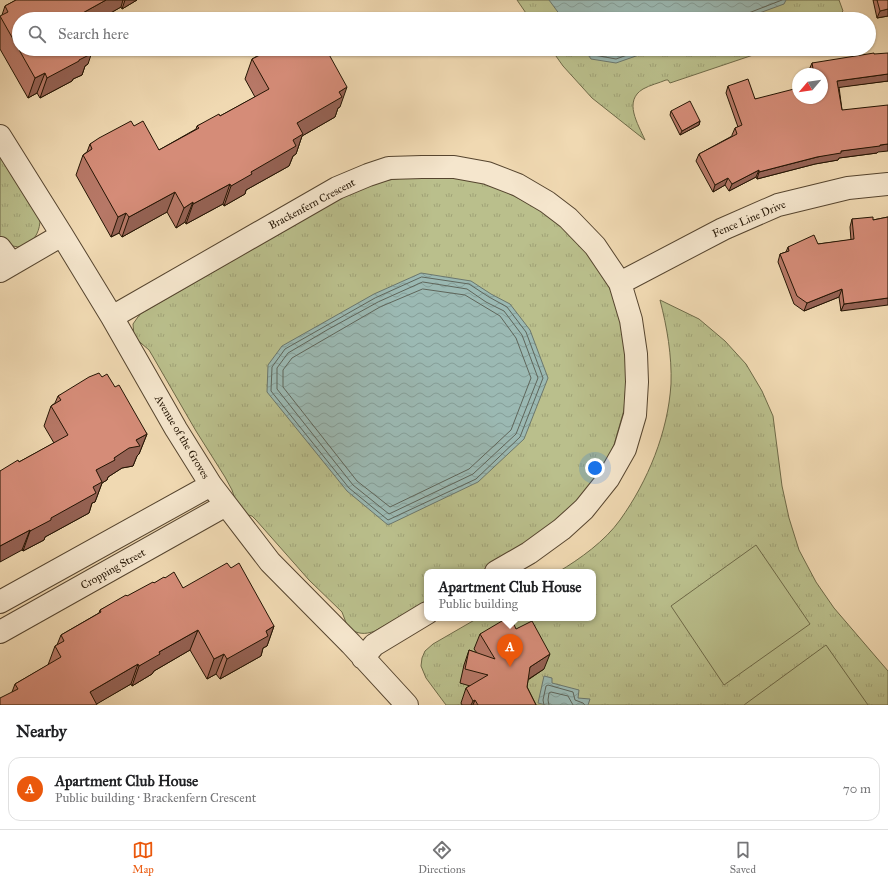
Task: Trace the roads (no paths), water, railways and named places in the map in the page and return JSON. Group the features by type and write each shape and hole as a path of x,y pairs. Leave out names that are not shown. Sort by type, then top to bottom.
{"street":[{"name":"Avenue of the Groves","path":"0,136 112,317 176,429 211,485 270,562 407,705"},
{"name":"Brackenfern Crescent","path":"112,317 337,188 389,168 454,167 487,172 518,185 547,202 568,218 595,246 620,283 631,320 636,354 637,382 635,415 625,449 608,480 584,509 562,529 528,553 501,569"},
{"name":"Fence Line Drive","path":"620,283 722,229 778,205 848,188 888,184"},
{"path":"4,261 62,235"},
{"path":"0,602 211,485"},
{"name":"Cropping Street","path":"0,632 226,505"},
{"path":"363,658 374,645 424,615"}],"water":[{"path":"549,0 786,0 784,4 762,12 558,12"},
{"path":"589,56 636,56 616,63 591,59"},
{"path":"421,273 471,281 510,304 530,330 548,378 524,439 478,482 388,525 347,491 267,392 268,365 282,346 374,294"},
{"path":"544,676 552,678 552,683 579,690 578,698 590,699 588,705 546,705 538,703"}],"place":[{"name":"Apartment Club House","path":"510,667"}]}
